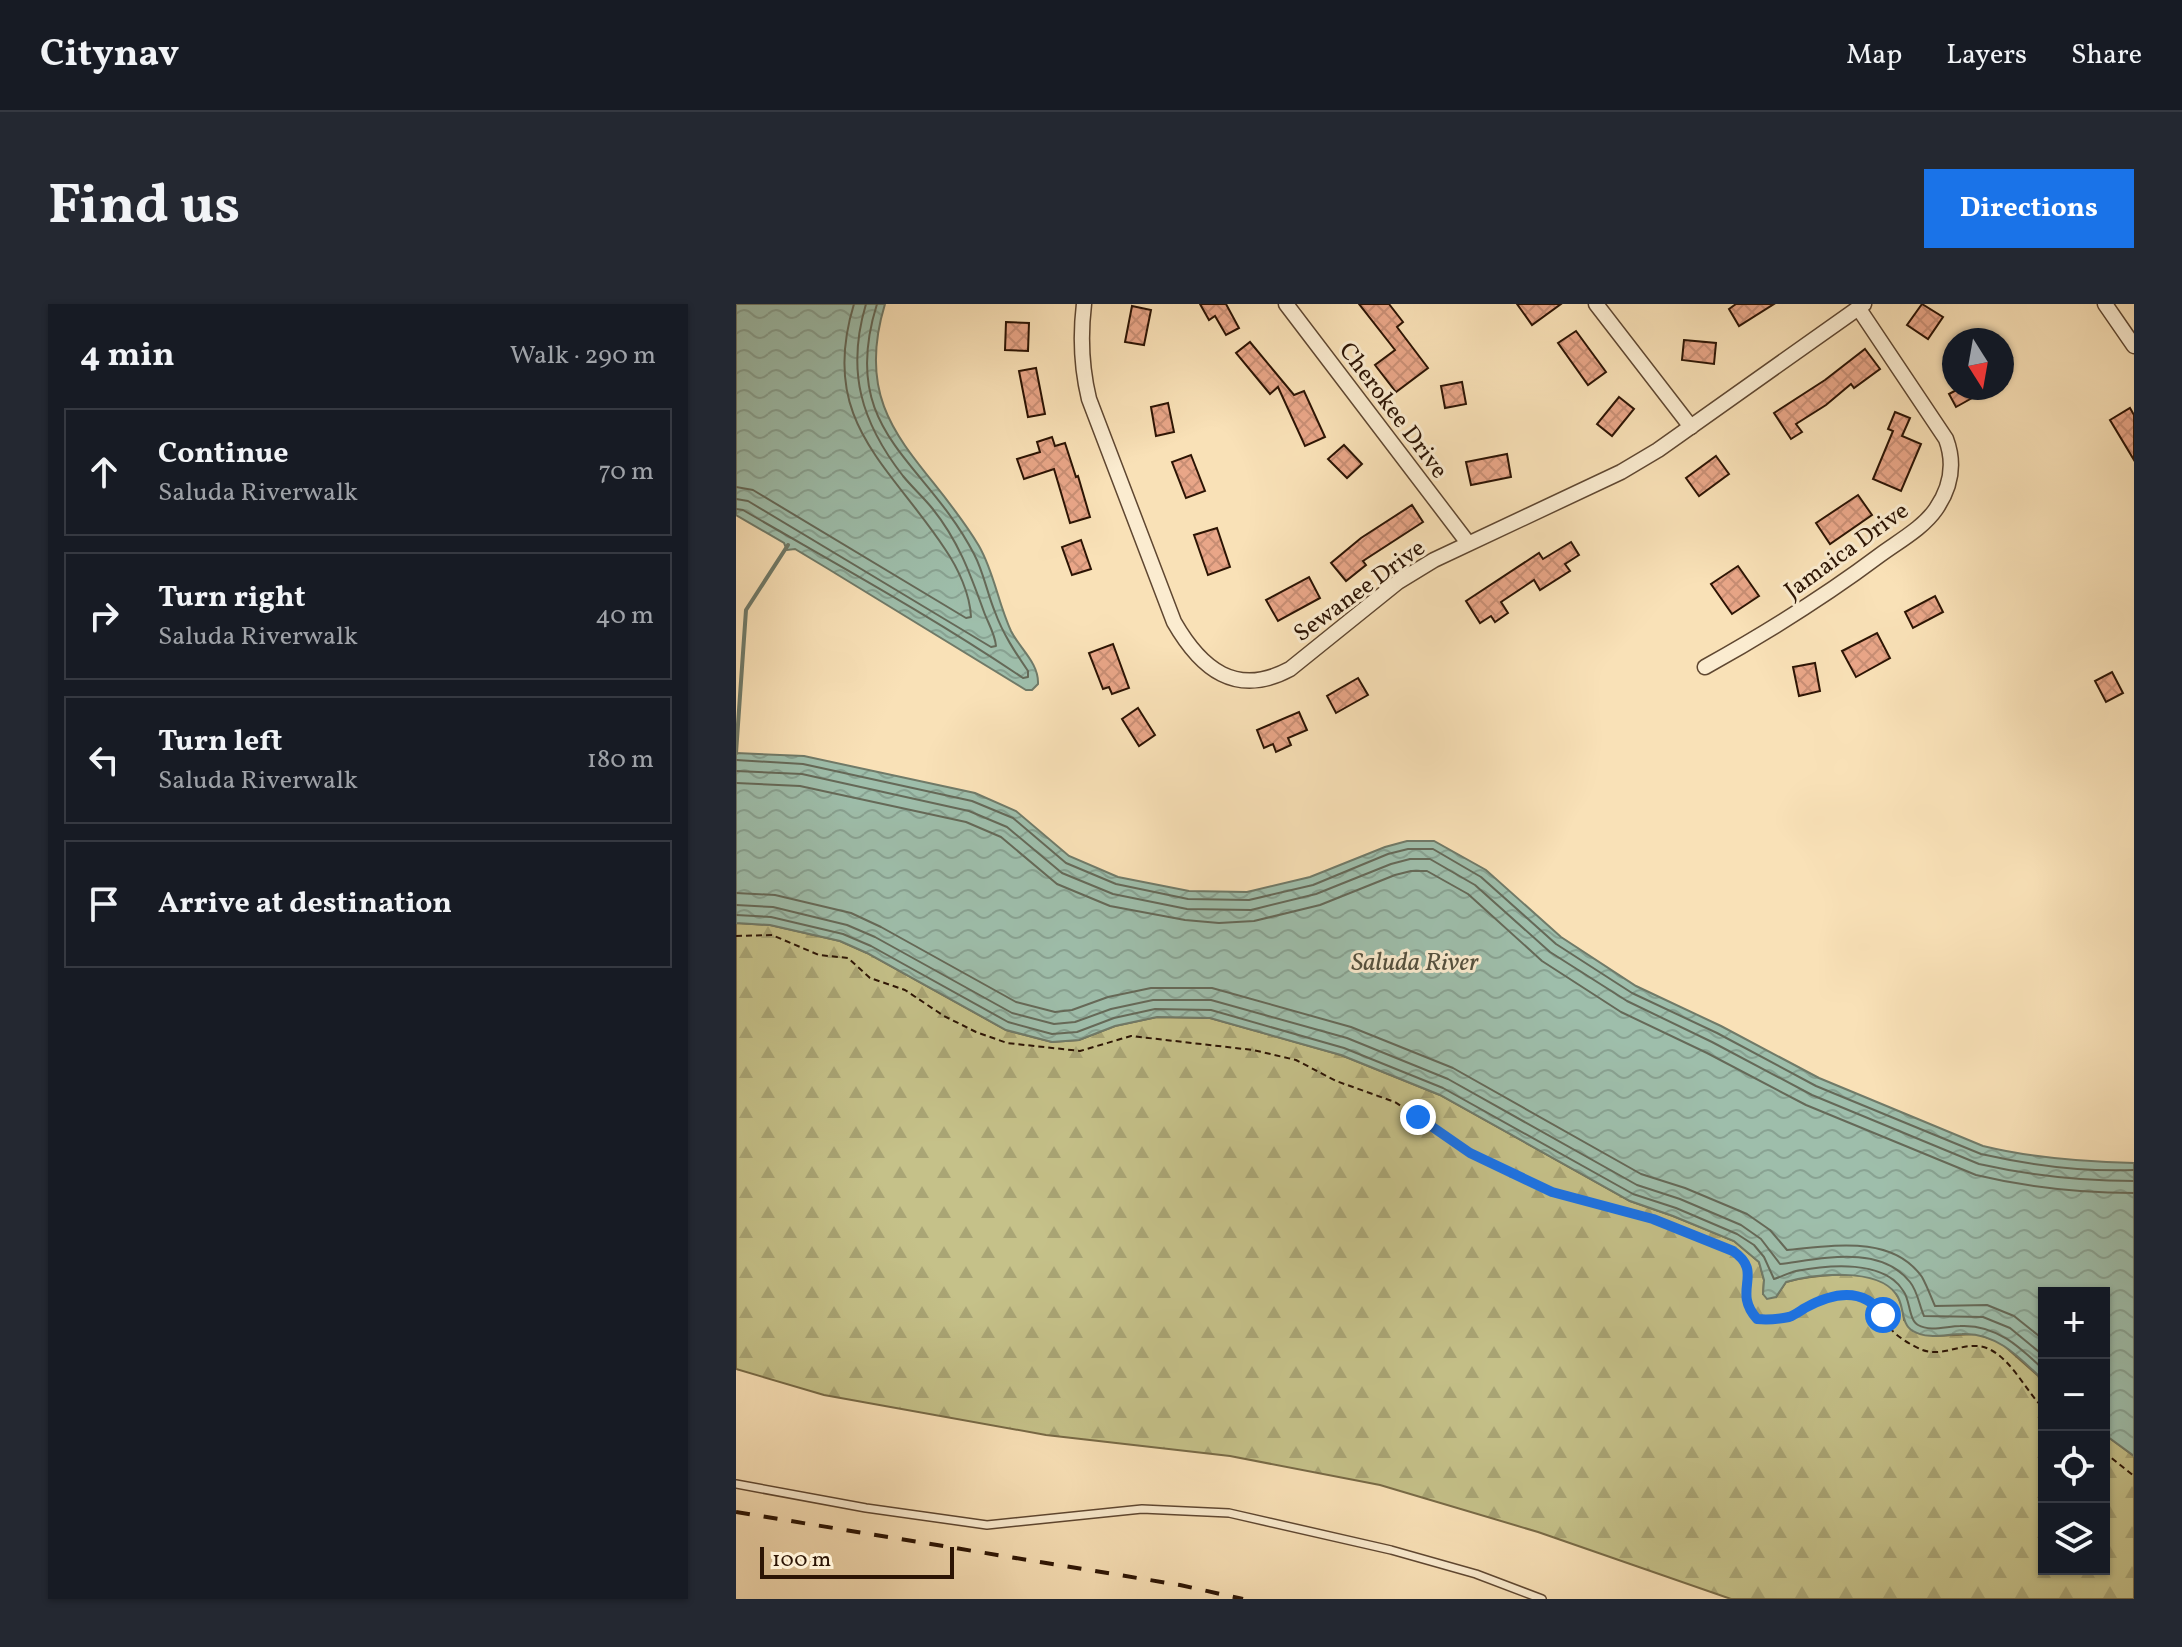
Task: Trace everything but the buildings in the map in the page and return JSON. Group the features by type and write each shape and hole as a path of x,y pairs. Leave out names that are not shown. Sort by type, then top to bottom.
{"street":[{"name":"Sewanee Drive","path":"1084,304 1080,332 1082,370 1089,399 1174,622 1189,648 1207,665 1229,678 1250,682 1271,679 1290,669 1398,582 1468,543 1621,472 1691,427 1862,306"},
{"name":"Cherokee Drive","path":"1286,304 1468,543"},
{"path":"1596,304 1691,427"},
{"path":"2105,304 2134,346"},
{"name":"Jamaica Drive","path":"1705,667 1771,631 1828,594 1921,526 1944,496 1952,464 1946,439 1862,306"}],"lane":[{"path":"736,1484 866,1508 987,1525 1142,1509 1229,1513 1391,1550 1476,1574 1542,1599"}],"path":[{"path":"736,936 772,935 819,955 848,958 870,978 905,990 944,1016 1007,1043 1080,1051 1131,1036 1253,1050 1296,1060 1336,1081 1395,1102 1470,1153 1526,1181 1575,1200 1653,1219 1733,1251 1742,1257 1749,1268 1745,1290 1750,1310 1757,1319 1791,1317 1832,1295 1858,1296 1878,1308 1892,1330 1919,1349 1939,1352 1976,1345 1992,1350 2038,1402"},
{"path":"2110,1457 2134,1476"}],"green space":[{"path":"736,923 770,925 840,941 1006,1030 1052,1042 1079,1040 1115,1026 1157,1017 1210,1018 1341,1055 1440,1095 1630,1201 1734,1241 1759,1262 1764,1280 1763,1294 1776,1297 1786,1282 1821,1276 1864,1276 1885,1282 1899,1299 1904,1320 1935,1336 1977,1334 2000,1342 2038,1376 2038,1575 2110,1575 2110,1438 2134,1456 2134,1599 1731,1599 1538,1532 1380,1485 1230,1456 1046,1435 824,1395 736,1369"}],"water":[{"path":"736,304 885,304 877,345 877,379 885,409 916,461 979,546 1011,631 1035,669 1038,684 1032,690 1026,690 795,549 787,550 784,543 736,515"},
{"name":"Saluda River","path":"736,753 804,756 975,793 1016,811 1069,856 1118,877 1189,891 1247,892 1310,877 1407,841 1434,841 1486,870 1561,937 1636,986 1721,1026 1819,1078 1983,1146 2058,1159 2134,1163 2134,1456 2110,1438 2110,1287 2038,1287 2038,1375 2008,1348 1986,1337 1962,1334 1931,1336 1913,1331 1906,1324 1896,1294 1887,1285 1875,1280 1844,1275 1798,1279 1786,1282 1776,1297 1767,1299 1763,1294 1764,1280 1759,1262 1734,1241 1630,1201 1440,1095 1341,1055 1210,1018 1157,1017 1115,1026 1079,1040 1052,1042 1006,1030 840,941 770,925 736,923"}],"waterway":[{"path":"736,753 746,610 788,545"}],"railway":[{"path":"736,1512 1180,1585 1243,1599"}],"route":[{"path":"1418,1117 1470,1153 1552,1192 1653,1219 1733,1251 1742,1257 1749,1268 1746,1296 1750,1310 1757,1319 1791,1317 1832,1295 1845,1294 1870,1302 1883,1315"}]}
